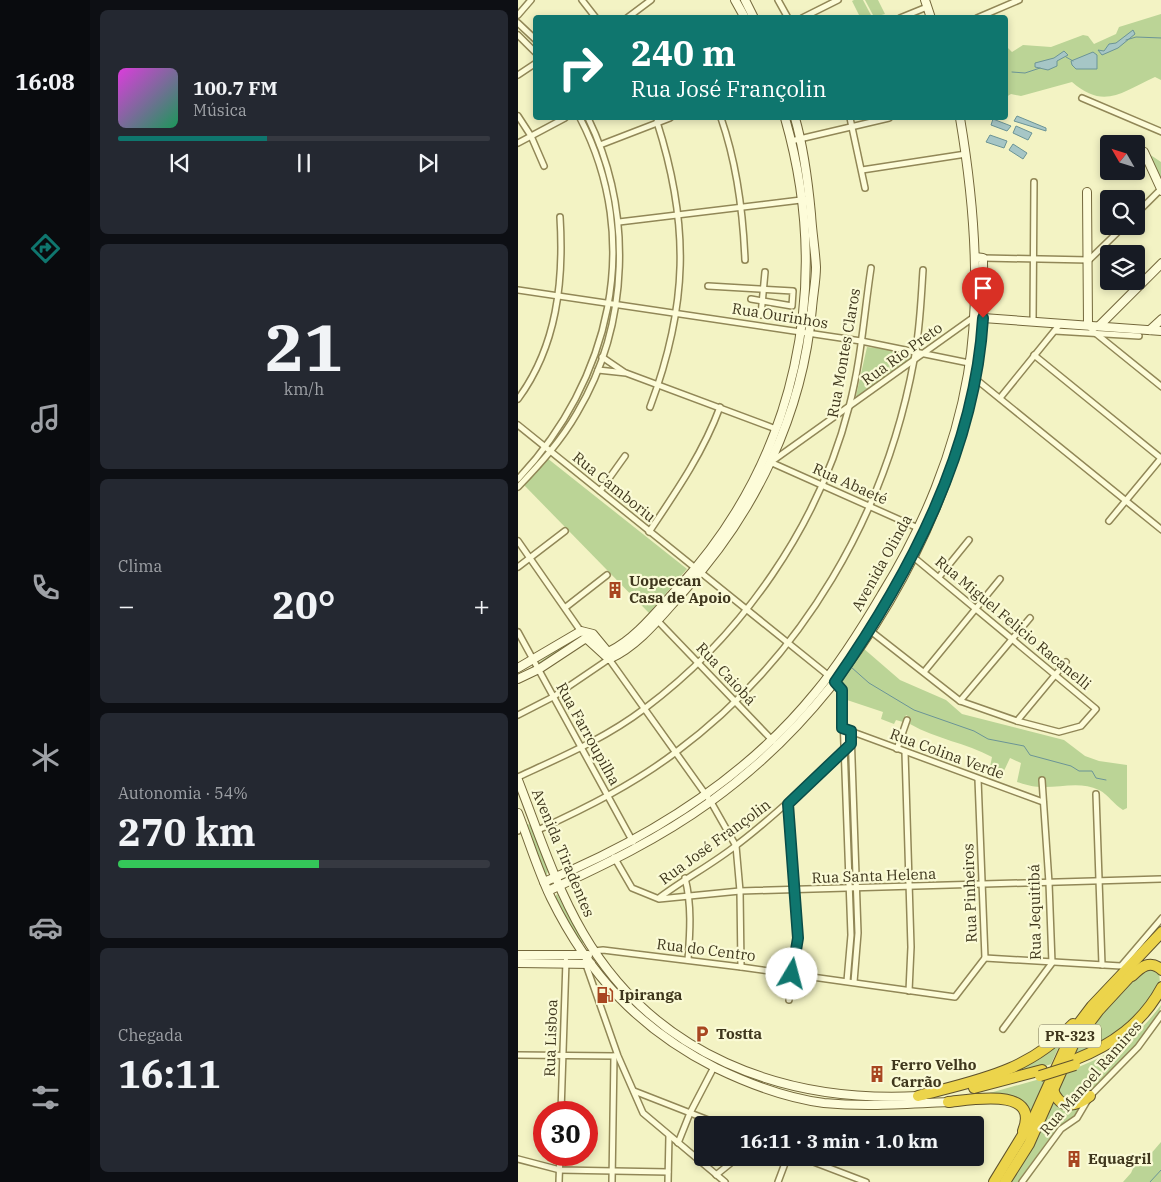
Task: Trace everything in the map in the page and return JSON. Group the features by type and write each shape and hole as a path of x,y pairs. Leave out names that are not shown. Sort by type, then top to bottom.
{"highway":[{"name":"PR-323","path":"994,1182 1035,1115 1073,1031 1092,1006 1162,932"},
{"name":"PR-323","path":"1005,1182 1029,1144 1074,1043 1098,1010 1162,942"},
{"path":"1123,984 1148,964 1153,964 1162,970"},
{"path":"1074,1063 1098,1051 1124,1034 1148,1008 1162,986"},
{"path":"948,1102 1100,1055 1128,1038 1148,1019 1162,999"},
{"path":"918,1096 992,1077 1010,1069 1051,1043 1092,1006"},
{"path":"918,1096 983,1087 1041,1073"},
{"path":"1053,1090 1057,1099 1067,1105 1080,1103 1090,1096"},
{"path":"948,1102 1001,1098 1010,1099 1021,1106 1025,1114 1026,1123 1008,1160"}],"street":[{"path":"518,15 530,0"},
{"path":"582,0 594,15"},
{"path":"631,15 651,0"},
{"path":"735,0 743,15"},
{"path":"745,0 752,15"},
{"path":"778,0 786,15"},
{"path":"808,15 838,0"},
{"path":"983,15 1019,0"},
{"path":"905,15 926,3 930,15"},
{"path":"518,23 533,37"},
{"path":"518,35 533,50"},
{"path":"518,75 533,65"},
{"path":"1082,98 1162,132"},
{"path":"518,116 531,136 544,166"},
{"path":"518,143 561,120"},
{"path":"518,479 548,450 581,392 593,361 609,302 613,249 608,199 598,162 581,120"},
{"path":"518,487 577,413 598,370 616,304 620,260 619,222 615,197 600,145 589,120"},
{"path":"600,145 664,120"},
{"path":"721,120 732,149 742,208 745,260"},
{"path":"767,461 792,381 802,332 807,269 801,200 786,120"},
{"path":"518,714 553,697 610,655 628,648 734,528 767,461 801,380 810,333 816,268 801,139 795,120"},
{"path":"851,120 865,188"},
{"path":"791,141 880,120"},
{"name":"Avenida Olinda","path":"832,679 871,630 914,556 948,471 972,376 983,318 979,258 960,120"},
{"path":"650,407 659,385 676,313 682,264 679,215 670,166 658,122"},
{"path":"862,170 966,154"},
{"path":"1145,205 1161,190 1146,156"},
{"path":"1032,322 1034,182"},
{"path":"1087,192 1088,325"},
{"path":"608,199 615,197"},
{"path":"619,222 809,199"},
{"path":"518,399 544,352 558,295 562,252 560,217"},
{"path":"979,258 1089,260 1115,235"},
{"name":"Avenida Olinda","path":"548,891 616,860 711,802 813,709 906,552 918,528 945,459 972,376 970,363 979,258"},
{"path":"1097,329 1162,263"},
{"name":"Rua Montes Claros","path":"518,779 581,748 644,710 699,663 747,610 790,544 822,485 836,450 849,407 872,268"},
{"path":"538,830 608,797 676,752 736,702 788,643 846,557 871,506 903,410 916,352 923,270"},
{"path":"761,315 764,301 765,272"},
{"path":"708,286 793,291 792,306 751,299"},
{"path":"518,290 609,302"},
{"path":"793,298 805,298"},
{"name":"Rua Ourinhos","path":"609,302 810,333 970,363"},
{"path":"974,317 1088,325 1097,329 1139,336"},
{"name":"Rua Rio Preto","path":"767,461 849,407 974,317"},
{"path":"1150,330 1162,319"},
{"path":"1000,398 1060,324"},
{"path":"1097,329 1162,387"},
{"path":"1055,331 1097,329 1161,331"},
{"path":"1034,355 1161,458 1109,521"},
{"path":"602,356 626,373"},
{"path":"598,370 626,373 776,428"},
{"path":"972,376 1162,530"},
{"path":"649,532 687,476 705,443 720,407"},
{"name":"Rua Camboriu","path":"518,425 832,679"},
{"path":"600,491 625,456"},
{"name":"Rua Abaeté","path":"767,461 918,528"},
{"path":"518,567 564,531"},
{"path":"939,577 969,540"},
{"path":"518,541 584,634"},
{"name":"Rua Miguel Felicio Racanelli","path":"906,552 914,556 977,608 1096,709 1080,726 1070,730 1053,731 1017,721"},
{"path":"566,607 607,575"},
{"path":"924,672 1000,579"},
{"name":"Rua Caiobá","path":"655,618 774,743"},
{"path":"960,702 1030,618"},
{"path":"863,625 960,702 1017,721 1066,662"},
{"name":"Rua Farroupilha","path":"518,632 636,849"},
{"path":"518,679 539,669 584,634"},
{"path":"518,668 584,634 593,634 610,655 644,710 711,802 736,846 740,891 741,966"},
{"path":"832,679 842,690 851,935 847,981"},
{"path":"897,749 907,720"},
{"name":"Rua Colina Verde","path":"842,728 1043,802"},
{"path":"851,731 858,933 854,982"},
{"name":"Avenida Olinda","path":"544,882 612,852 666,822 774,743"},
{"name":"Rua José Françolin","path":"659,899 685,878 736,846 788,804 851,744"},
{"path":"905,752 911,946 909,991"},
{"name":"Avenida Tiradentes","path":"518,779 559,886 599,953 642,1008 675,1033 713,1056 735,1068 766,1078 823,1093 880,1102 918,1096"},
{"name":"Rua Pinheiros","path":"955,997 984,958 978,779"},
{"name":"Rua Jequitibá","path":"1003,1028 1052,963 1042,780"},
{"path":"1096,794 1102,965"},
{"path":"788,804 796,891 798,938 789,1000"},
{"path":"518,815 518,831"},
{"name":"Avenida Tiradentes","path":"518,815 548,891 587,962 638,1017 669,1042 736,1078 812,1101 948,1102"},
{"path":"612,852 632,888 659,899"},
{"path":"685,878 689,894 690,931 688,960"},
{"name":"Rua Santa Helena","path":"659,899 689,894 740,891 796,891 1162,879"},
{"path":"984,958 1121,966 1162,918"},
{"path":"518,955 587,962 599,953"},
{"name":"Rua do Centro","path":"599,953 741,966 955,997"},
{"path":"518,963 566,960"},
{"name":"Rua Lisboa","path":"561,1101 566,960"},
{"path":"587,962 616,1056 646,1118 725,1182"},
{"name":"Rua Manoel Ramires","path":"1022,1182 1061,1128 1076,1118 1090,1096 1138,1047 1161,1014"},
{"path":"669,1042 675,1033"},
{"path":"518,1055 616,1056"},
{"path":"612,1182 616,1056"},
{"path":"678,1143 711,1066 713,1056"},
{"path":"763,1087 766,1078"},
{"path":"634,1091 698,1116"},
{"path":"668,1182 669,1136"},
{"path":"518,1159 560,1170 668,1172"},
{"path":"559,1182 560,1166"},
{"path":"716,1175 727,1166"},
{"path":"778,1182 784,1166"},
{"path":"824,1166 866,1182"}],"green space":[{"path":"863,0 871,15 859,15 852,1"},
{"path":"865,0 878,0 885,14 873,15"},
{"path":"1161,14 1161,80 1155,77 1123,93 1104,97 1083,90 1072,82 1021,96 1011,94 1008,96 1008,48 1012,52 1023,45 1051,47 1083,35 1088,36 1094,44 1116,34 1119,27"},
{"path":"1149,154 1161,162 1161,178"},
{"path":"867,347 911,352 914,358 857,399 856,396"},
{"path":"547,458 687,569 649,613 523,484"},
{"path":"906,558 909,559 871,625 869,624"},
{"path":"577,636 580,638 541,664 538,663"},
{"path":"863,648 900,680 946,700 962,714 1064,740 1085,756 1099,761 1127,765 1127,808 1123,810 1102,792 1092,787 1077,785 1037,787 1017,782 1021,763 1010,758 1003,773 990,767 992,757 920,729 910,724 911,718 906,715 903,722 896,720 894,724 881,719 883,712 847,700 847,693 839,680"},
{"path":"527,824 531,825 548,871 546,876"},
{"path":"557,894 583,943 580,943 555,897"},
{"path":"597,964 611,981 669,1035 652,1024 616,991"},
{"path":"1150,967 1159,972 1160,983 1135,1021 1094,1049 1072,1055 1078,1041 1139,972"},
{"path":"1161,1005 1151,1027 1128,1055 1082,1100 1071,1103 1057,1092 1063,1073 1093,1061 1118,1047 1140,1029"},
{"path":"1062,1040 1051,1064 1023,1074 1013,1073 1039,1058"},
{"path":"717,1062 762,1081 763,1084 761,1085 714,1063"},
{"path":"1047,1077 1030,1118 1026,1109 1016,1098 1004,1095 979,1096"},
{"path":"1053,1100 1064,1111 1078,1108 1079,1110 1075,1118 1055,1131 1018,1182 1008,1182"},
{"path":"1161,1142 1161,1182 1123,1182 1131,1173 1140,1153 1149,1156"}],"water":[{"path":"1133,30 1135,34 1118,48 1102,55 1098,50 1104,51 1109,44 1116,43"},
{"path":"1064,51 1068,55 1057,61 1057,66 1048,70 1035,67 1035,63 1054,58"},
{"path":"1093,52 1097,55 1097,69 1076,69 1072,65 1071,61"},
{"path":"1017,116 1046,128 1046,131 1014,121"},
{"path":"993,120 996,120 1011,126 1007,131 991,125"},
{"path":"1016,126 1032,133 1028,140 1013,133"},
{"path":"990,135 1007,141 1004,148 986,142"},
{"path":"1013,144 1027,153 1023,159 1009,150"}],"waterway":[{"path":"1126,40 1136,37 1162,38"},
{"path":"1066,57 1073,61"},
{"path":"1012,72 1025,73 1040,68"},
{"path":"851,667 869,683 914,710 974,731 988,739 1024,746 1030,755 1071,766 1079,771 1092,771 1096,778 1106,780"},
{"path":"1150,1182 1162,1169"}],"place":[{"name":"Uopeccan Casa de Apoio","path":"615,590"},
{"name":"Ipiranga","path":"605,995"},
{"name":"Tostta","path":"702,1034"},
{"name":"Ferro Velho Carrão","path":"877,1074"},
{"name":"Equagril","path":"1074,1159"}],"route":[{"path":"792,974 798,938 796,891 788,804 851,744 851,731 842,728 842,690 839,684 835,682 871,630 914,556 926,531 966,414 974,384 983,318"}]}
